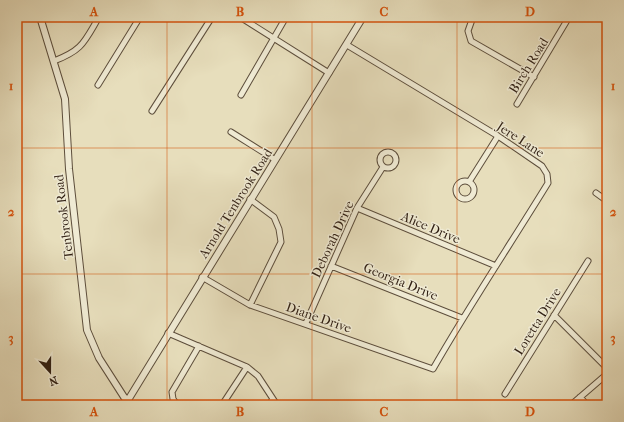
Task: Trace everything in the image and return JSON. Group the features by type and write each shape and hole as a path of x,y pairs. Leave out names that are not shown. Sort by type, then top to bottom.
{"street":[{"path":"54,61 70,55 80,48 99,17"},
{"path":"98,84 140,17"},
{"path":"152,111 212,17"},
{"path":"240,17 329,73"},
{"path":"241,95 286,17"},
{"name":"Arnold Tenbrook Road","path":"128,404 135,388 168,332 363,17"},
{"path":"473,17 468,31 471,41 534,77"},
{"name":"Birch Road","path":"517,104 570,17"},
{"name":"Tenbrook Road","path":"39,18 65,99 67,157 86,325 95,350 128,404"},
{"name":"Jere Lane","path":"346,45 498,136 542,166 547,174 548,183 432,368"},
{"path":"231,132 274,159"},
{"path":"469,182 498,136"},
{"name":"Deborah Drive","path":"306,323 357,208 383,166"},
{"path":"596,194 607,201"},
{"path":"250,200 274,216 279,229 281,242 250,305"},
{"name":"Alice Drive","path":"357,208 496,266"},
{"name":"Loretta Drive","path":"505,394 588,260"},
{"name":"Georgia Drive","path":"331,266 462,318"},
{"name":"Diane Drive","path":"202,277 250,305 306,323 432,368"},
{"path":"554,315 607,368"},
{"path":"168,332 248,367 258,376 277,405"},
{"path":"177,405 172,399 172,392 199,346"},
{"path":"222,405 248,367"},
{"path":"571,405 607,374"},
{"path":"118,388 126,392 135,388"},
{"path":"580,397 587,405"},
{"path":"269,405 273,399"}]}
